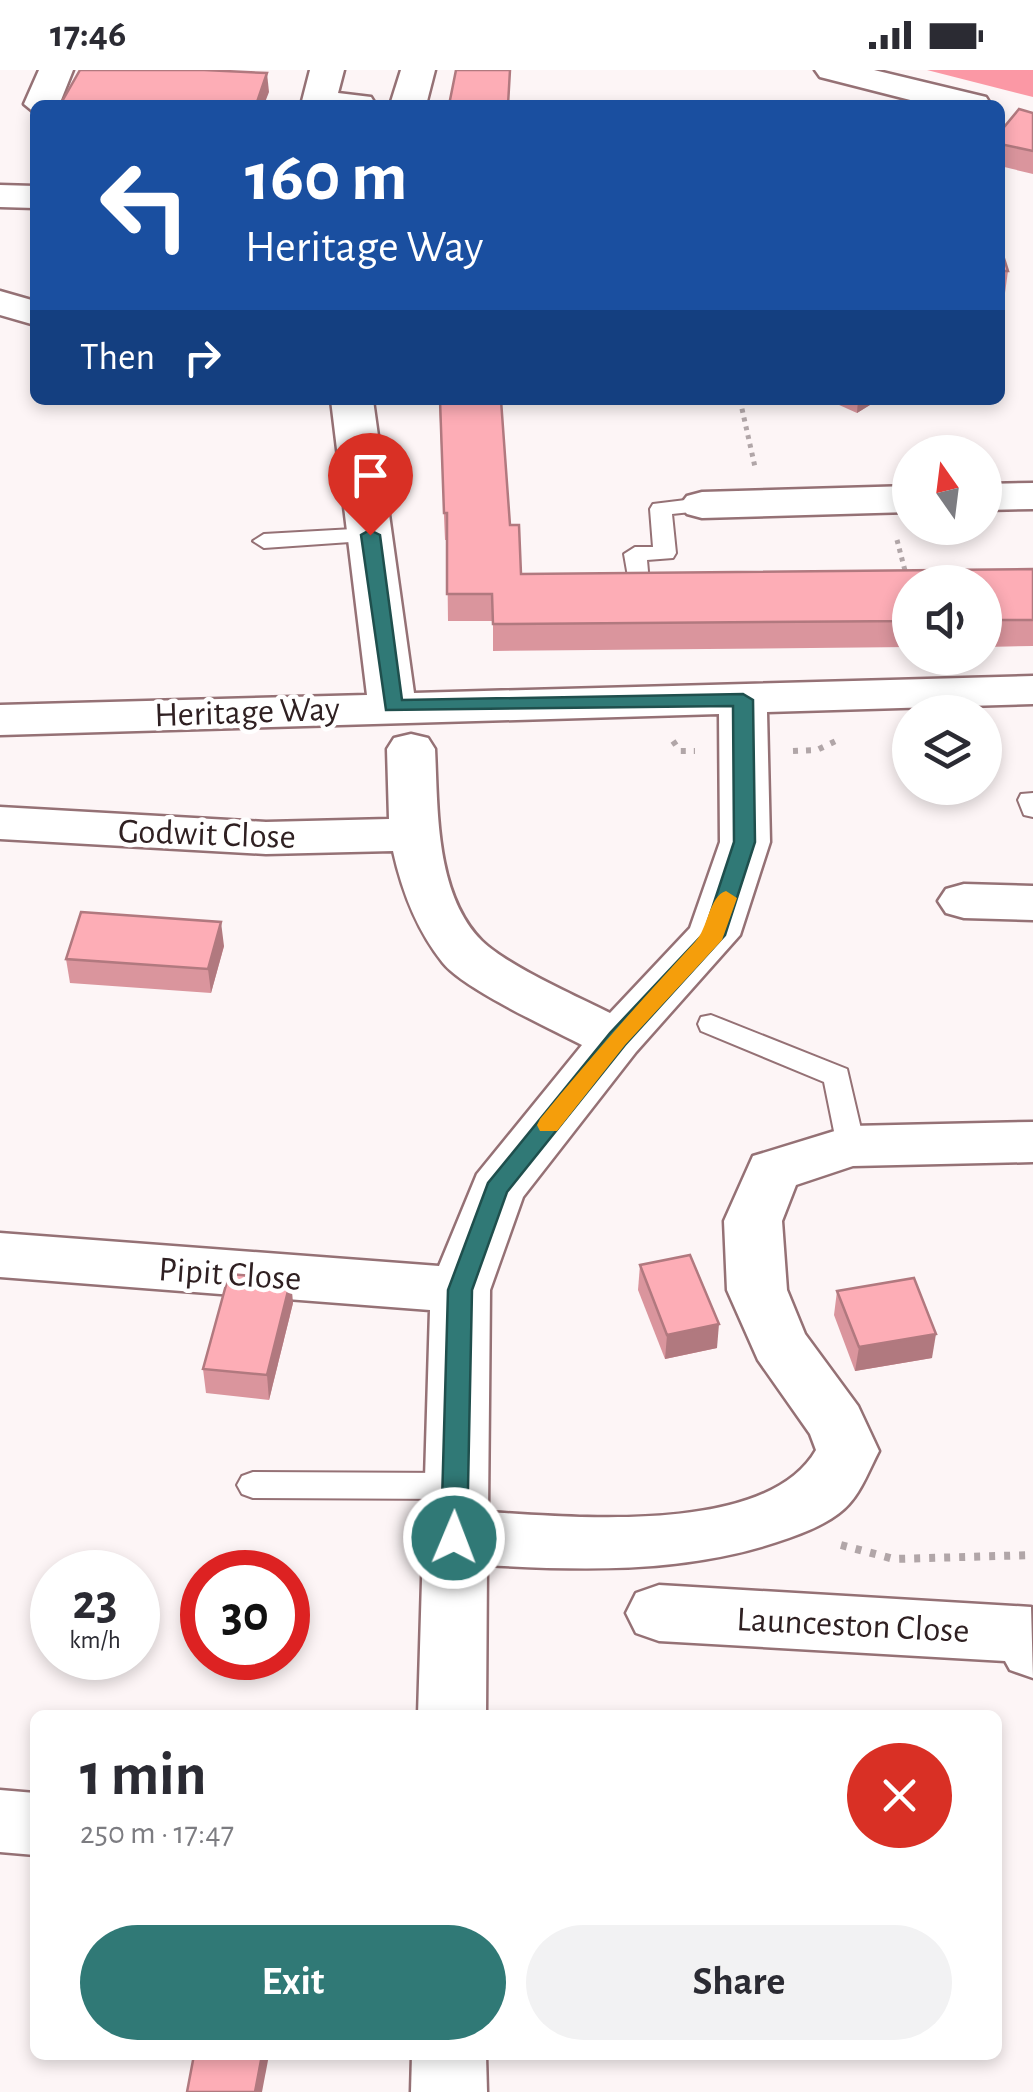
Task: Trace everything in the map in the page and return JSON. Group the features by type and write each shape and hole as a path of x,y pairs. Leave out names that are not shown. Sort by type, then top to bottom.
{"street":[{"path":"44,100 56,70"},
{"path":"409,100 418,70"},
{"path":"832,70 952,100"},
{"path":"0,196 30,196"},
{"path":"0,304 30,311"},
{"path":"353,405 402,727 414,834 430,899 463,953 530,996 618,1039"},
{"path":"1002,497 1033,496"},
{"path":"702,505 892,500"},
{"name":"Heritage Way","path":"0,720 402,727 743,700 1033,690"},
{"path":"452,1710 460,1290 497,1189 618,1039 714,935 745,842 743,700"},
{"name":"Godwit Close","path":"0,823 266,838 414,834"},
{"path":"964,901 1033,903"},
{"path":"455,1512 626,1545 761,1524 824,1489 848,1451 836,1423 779,1344 756,1290 753,1220 773,1171 851,1146 1033,1142"},
{"name":"Pipit Close","path":"0,1255 460,1290"},
{"name":"Launceston Close","path":"659,1613 1031,1635 1033,1650"},
{"path":"0,1821 30,1824"},
{"path":"449,2060 449,2092"}],"lane":[{"path":"638,583 635,554 664,553 661,509 702,505"},
{"path":"264,541 370,535"},
{"path":"710,1024 837,1076 851,1146"},
{"path":"252,1484 455,1512"}],"path":[{"path":"741,405 762,503"},
{"path":"761,1524 894,1559 1033,1555"}],"shaded area":[{"path":"927,70 1033,70 1033,97"}],"building":[{"path":"80,70 267,73 258,100 63,100"},
{"path":"456,70 510,70 508,100 450,100"},
{"path":"1019,109 1033,113 1033,151 1005,145 1005,126"},
{"path":"440,405 501,405 510,525 519,525 521,574 892,570 892,621 493,624 492,594 447,594"},
{"path":"1002,569 1033,569 1033,620 1002,620"},
{"path":"81,912 221,922 208,969 66,959"},
{"path":"690,1255 719,1324 667,1335 640,1265"},
{"path":"229,1274 291,1279 267,1375 203,1369"},
{"path":"914,1278 936,1334 859,1347 837,1291"},
{"path":"193,2060 261,2060 255,2092 187,2092"}],"slow traffic":[{"path":"548,1125 618,1039 714,935 726,898"}],"route":[{"path":"370,535 392,706 743,700 745,842 714,935 618,1039 497,1189 460,1290 454,1538"}]}
